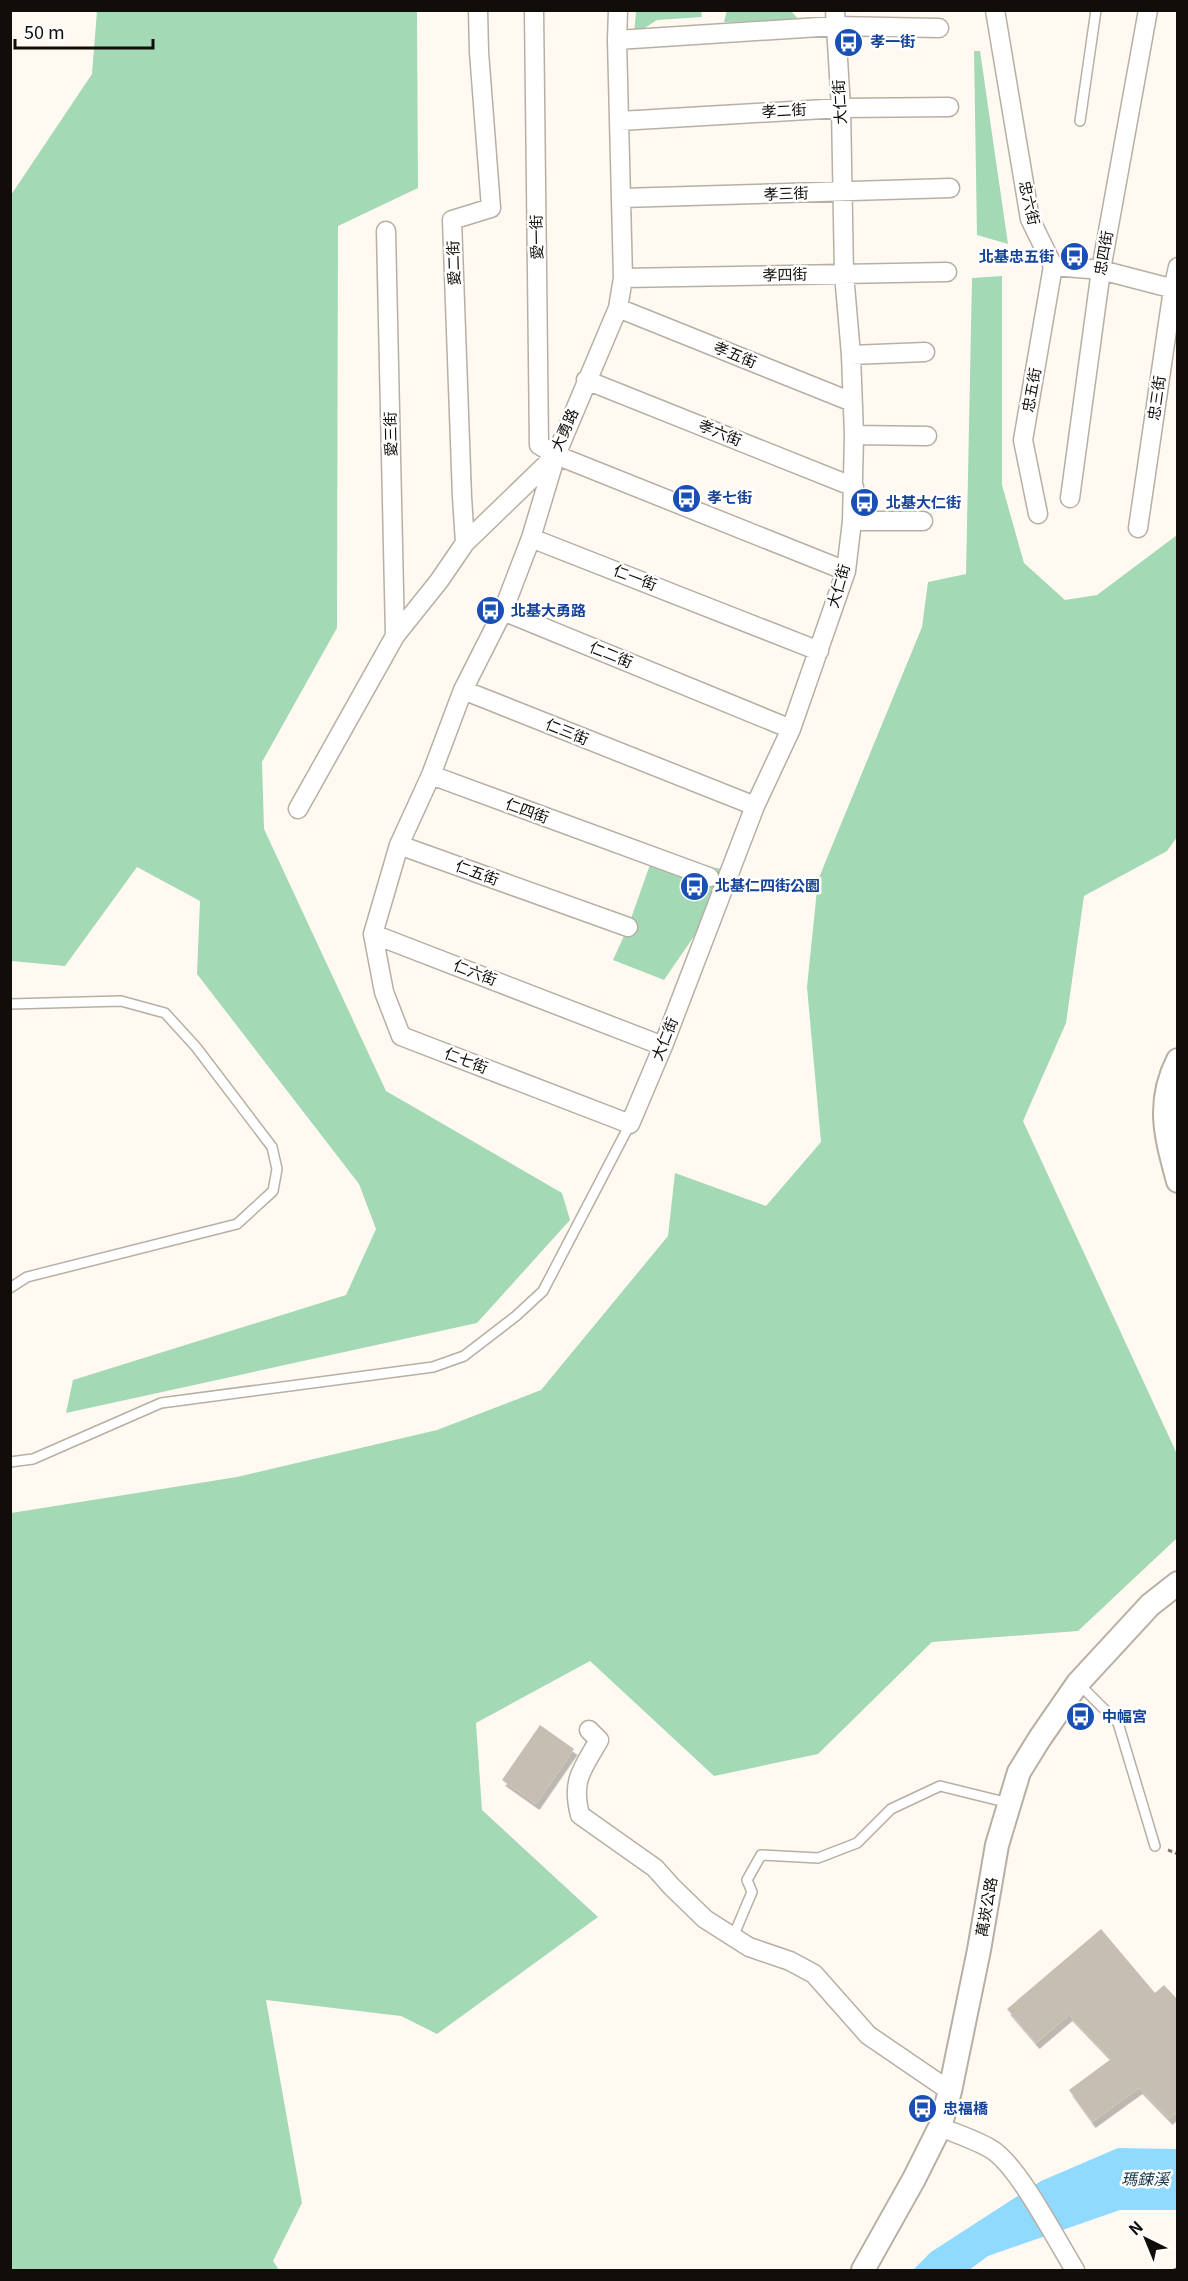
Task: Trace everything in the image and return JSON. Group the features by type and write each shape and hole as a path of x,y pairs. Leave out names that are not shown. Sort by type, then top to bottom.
{"street":[{"name":"愛二街","path":"465,543 452,220 491,208 478,10"},
{"name":"愛一街","path":"534,10 539,445 556,455"},
{"name":"大勇路","path":"298,809 395,636 439,581 465,543 556,455 618,308 624,278 618,10"},
{"name":"忠六街","path":"995,10 1030,219 1053,266"},
{"name":"忠四街","path":"1070,498 1101,270 1148,10"},
{"path":"617,39 835,18 939,28"},
{"name":"大仁街","path":"630,1124 663,1046 755,806 792,729 846,571 852,521 854,435 851,355 844,274 841,108 835,18"},
{"name":"孝二街","path":"620,121 841,108 949,107"},
{"name":"孝三街","path":"622,198 950,188"},
{"name":"愛三街","path":"386,231 395,636"},
{"path":"1053,266 1101,270 1175,290"},
{"name":"忠五街","path":"1038,514 1023,440 1053,266"},
{"name":"忠三街","path":"1138,528 1178,267"},
{"name":"孝四街","path":"624,278 947,272"},
{"name":"孝五街","path":"618,308 852,402"},
{"path":"851,355 925,352"},
{"name":"孝六街","path":"586,380 854,486"},
{"path":"854,435 927,436"},
{"path":"373,934 399,845 431,775 463,690 503,611 531,538 556,455 846,571"},
{"path":"852,521 923,520"},
{"name":"仁一街","path":"531,538 819,651"},
{"name":"仁二街","path":"503,611 792,729"},
{"name":"仁三街","path":"463,690 755,806"},
{"name":"仁四街","path":"431,775 709,877"},
{"name":"仁五街","path":"399,845 628,927"},
{"name":"仁六街","path":"373,934 663,1046"},
{"name":"仁七街","path":"373,934 384,992 401,1036 630,1124"},
{"path":"1178,1060 1171,1072 1164,1095 1166,1138 1178,1181"},
{"name":"萬崁公路","path":"863,2271 940,2127 950,2091 979,1950 997,1845 1019,1772 1078,1683 1150,1605 1178,1583"},
{"path":"589,1730 599,1740 578,1777 575,1797 580,1815 655,1868 705,1919 749,1947 790,1961 814,1974 867,2036 950,2091"},
{"path":"940,2127 992,2149 1006,2162 1018,2177 1075,2271"}],"lane":[{"path":"1080,121 1096,10"},
{"path":"10,1004 121,1001 165,1013 196,1047 272,1147 277,1169 273,1191 237,1224 27,1277 10,1288"},
{"path":"10,1462 33,1459 161,1403 433,1367 464,1356 516,1316 543,1291 630,1124"},
{"path":"1078,1683 1118,1723 1155,1846"},
{"path":"733,1936 752,1892 747,1880 761,1855 818,1858 857,1843 891,1809 940,1786 1009,1803"}],"green space":[{"path":"727,10 791,11 800,21 724,22"},
{"path":"97,11 417,11 418,188 338,226 337,628 262,762 264,829 386,1091 562,1193 570,1220 477,1323 66,1413 73,1380 346,1295 376,1229 359,1184 197,974 200,901 137,867 65,966 11,961 11,195 92,74"},
{"path":"636,11 701,11 702,17 657,20 634,35"},
{"path":"974,51 980,51 1008,244 977,235"},
{"path":"1002,276 1002,485 1024,563 1065,600 1097,595 1177,535 1177,837 1167,851 1084,896 1066,1023 1023,1121 1177,1454 1177,1538 1078,1631 932,1642 818,1754 714,1776 590,1661 476,1723 482,1810 598,1917 437,2034 401,2016 266,2000 302,2203 273,2261 279,2270 11,2270 11,1513 237,1477 437,1430 541,1390 668,1236 675,1173 766,1206 821,1142 807,987 818,880 922,627 928,582 966,574 972,278"},
{"path":"653,856 738,872 664,980 613,960 628,927"}],"water":[{"name":"瑪鋉溪","path":"1118,2148 1177,2149 1177,2210 1120,2210 988,2256 969,2270 913,2270 931,2252 1041,2181"}],"building":[{"path":"540,1725 574,1749 536,1804 502,1780"},
{"path":"1101,1929 1155,1993 1164,1985 1178,2000 1178,2111 1169,2119 1139,2088 1092,2122 1069,2090 1111,2059 1069,2015 1036,2043 1007,2009"}],"place":[{"name":"孝一街","path":"849,42"},
{"name":"北基忠五街","path":"1075,257"},
{"name":"孝七街","path":"686,498"},
{"name":"北基大仁街","path":"865,503"},
{"name":"北基大勇路","path":"490,611"},
{"name":"北基仁四街公園","path":"694,886"},
{"name":"中幅宮","path":"1081,1717"},
{"name":"忠福橋","path":"922,2109"}]}
